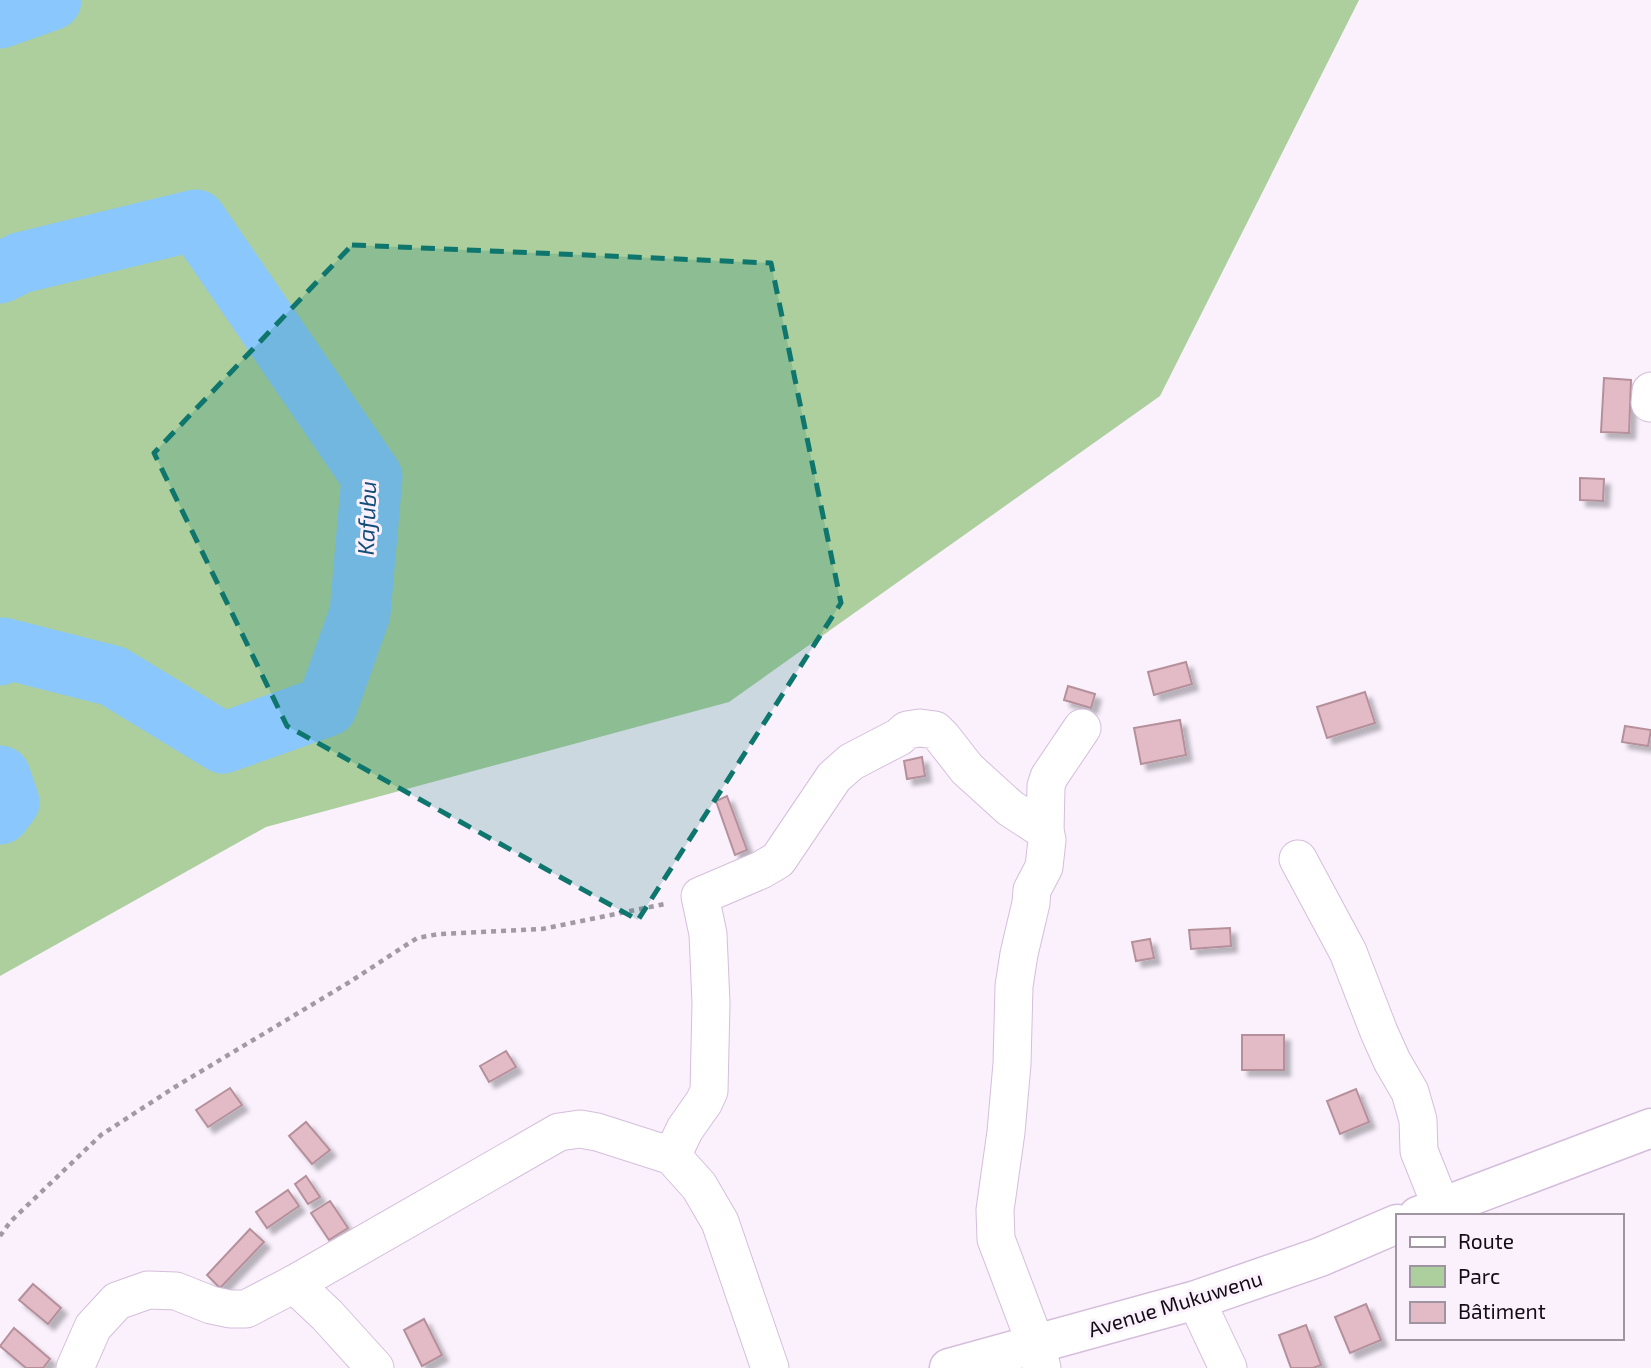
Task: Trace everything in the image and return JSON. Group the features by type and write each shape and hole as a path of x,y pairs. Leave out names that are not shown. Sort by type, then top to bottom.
{"street":[{"path":"672,1156 709,1091 710,975 708,934 700,896 778,860 834,777 851,762 908,730 920,727 935,730 967,769 1010,808 1045,831"},
{"path":"1039,1356 996,1239 995,1210 1013,1064 1014,986 1032,890 1044,867 1047,840 1046,786 1049,777 1083,728"},
{"path":"1298,859 1348,952 1379,1032 1410,1092 1418,1120 1419,1151 1429,1211 1651,1128"},
{"path":"75,1368 93,1327 117,1301 148,1290 176,1291 211,1305 246,1309 559,1132 580,1129 672,1156 699,1186 720,1223 771,1368"},
{"name":"Avenue Mukuwenu","path":"949,1368 1039,1356 1320,1257 1396,1224"},
{"path":"294,1284 327,1315 375,1368"},
{"path":"1196,1300 1227,1368"}],"path":[{"path":"0,1237 11,1221 102,1135 417,938 439,934 542,929 700,896"}],"highlighted area":[{"path":"352,245 771,263 841,603 638,920 287,726 154,453"}],"green space":[{"path":"0,0 1359,0 1160,396 729,702 266,827 0,976"}],"building":[{"path":"1604,378 1631,380 1629,433 1601,432"},
{"path":"1580,478 1604,479 1603,501 1580,500"},
{"path":"1186,662 1192,684 1154,695 1148,672"},
{"path":"1068,686 1095,694 1091,708 1064,700"},
{"path":"1365,692 1375,723 1327,738 1317,707"},
{"path":"1180,720 1186,755 1141,764 1134,728"},
{"path":"1625,726 1651,730 1648,746 1622,742"},
{"path":"922,757 925,776 907,779 904,761"},
{"path":"727,796 747,850 735,855 716,801"},
{"path":"1230,928 1231,946 1191,949 1189,930"},
{"path":"1150,939 1154,958 1136,961 1132,942"},
{"path":"1242,1035 1284,1035 1284,1070 1242,1070"},
{"path":"506,1051 516,1067 489,1082 480,1066"},
{"path":"230,1088 242,1105 208,1127 196,1110"},
{"path":"1356,1089 1369,1122 1340,1134 1327,1101"},
{"path":"306,1122 330,1150 312,1164 289,1136"},
{"path":"306,1176 320,1197 308,1204 295,1184"},
{"path":"288,1190 299,1206 267,1228 256,1212"},
{"path":"330,1201 348,1228 329,1240 311,1213"},
{"path":"250,1229 264,1242 220,1288 207,1275"},
{"path":"33,1284 61,1308 48,1324 19,1300"},
{"path":"1366,1304 1381,1340 1350,1353 1335,1317"},
{"path":"424,1319 442,1355 422,1366 404,1330"},
{"path":"1306,1325 1321,1365 1313,1368 1291,1368 1279,1335"},
{"path":"14,1328 50,1359 43,1368 26,1368 0,1346"}],"waterway":[{"name":"Kafubu","path":"0,18 51,0"},
{"name":"Kafubu","path":"0,273 20,263 196,220 372,477 360,613 327,706 223,743 113,676 3,648 0,655"},
{"name":"Kafubu","path":"0,776 9,802 0,814"}]}
